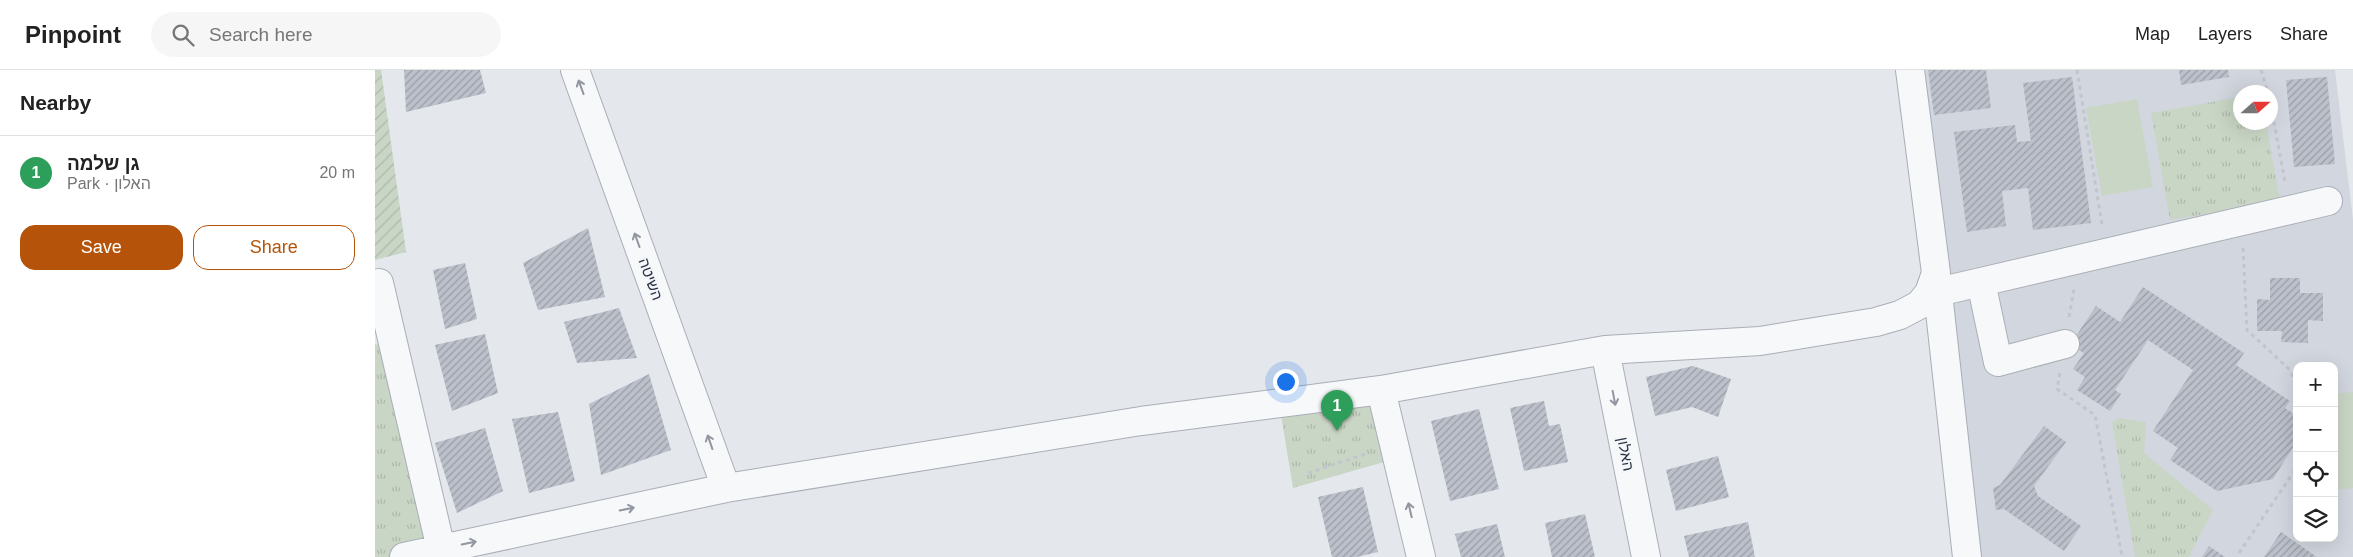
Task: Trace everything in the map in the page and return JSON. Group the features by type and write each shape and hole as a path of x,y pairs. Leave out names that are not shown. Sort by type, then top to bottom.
{"street":[{"name":"השיטה","path":"575,70 726,488"},
{"path":"1909,70 1937,283 1967,557"},
{"path":"1937,283 1981,282 2328,201"},
{"path":"1981,282 1998,362 2065,344"},
{"path":"379,283 441,549"},
{"path":"404,557 726,488 1141,421 1381,390 1605,350 1760,342 1876,322 1900,316 1919,305 1937,283"},
{"name":"האלון","path":"1605,350 1646,557"},
{"path":"1381,390 1421,557"}],"path":[{"path":"2077,70 2106,253"},
{"path":"2261,70 2266,85"},
{"path":"2276,130 2291,209"},
{"path":"2241,221 2247,330 2290,370 2293,377"},
{"path":"2079,259 2057,389 2095,415 2123,557"},
{"path":"1308,473 1394,444"},
{"path":"2239,553 2293,473"}],"shaded area":[{"path":"1920,70 2335,70 2353,220 2353,557 1981,557"}],"green space":[{"path":"375,70 381,70 406,252 375,260"},
{"path":"2233,98 2233,130 2267,130 2280,201 2170,220 2151,113"},
{"path":"2137,99 2153,187 2102,196 2086,108"},
{"path":"375,344 395,349 441,549 404,557 375,557"},
{"path":"1381,390 1398,458 1293,488 1279,403"},
{"path":"2353,392 2353,488 2338,490 2338,407 2338,394"},
{"path":"2118,418 2146,422 2144,453 2213,510 2189,557 2135,557 2112,422"}],"building":[{"path":"404,70 480,70 486,93 406,112"},
{"path":"1928,70 1986,70 1991,108 1934,115"},
{"path":"2179,70 2228,70 2229,77 2181,85"},
{"path":"2072,77 2091,223 2033,230 2028,188 2002,191 2006,226 1967,232 1954,132 2015,125 2017,142 2031,141 2023,83"},
{"path":"2327,77 2335,164 2294,167 2286,80"},
{"path":"588,228 605,297 538,310 523,263"},
{"path":"465,263 477,319 445,329 433,270"},
{"path":"2270,278 2300,278 2300,293 2323,293 2323,321 2308,320 2308,343 2281,342 2282,331 2257,331 2257,299 2270,300"},
{"path":"2143,287 2244,353 2236,365 2290,401 2285,408 2293,413 2293,447 2273,479 2217,491 2170,460 2178,448 2153,431 2193,370 2148,340 2115,390 2121,394 2110,411 2077,390 2085,377 2073,369 2084,353 2070,345 2096,306 2120,322"},
{"path":"619,308 637,358 577,363 564,322"},
{"path":"485,334 498,393 452,411 435,345"},
{"path":"1693,366 1731,379 1718,417 1692,407 1655,416 1646,377"},
{"path":"649,374 671,450 601,475 589,404"},
{"path":"1544,401 1549,426 1560,424 1568,462 1524,471 1510,408"},
{"path":"1479,409 1499,489 1450,501 1431,421"},
{"path":"558,412 575,481 529,493 512,419"},
{"path":"2044,426 2066,442 2034,486 2038,496 2081,526 2064,551 2004,509 1996,510 1993,488 2000,485"},
{"path":"485,428 503,491 457,513 435,443"},
{"path":"1718,456 1729,497 1676,511 1666,470"},
{"path":"1363,487 1378,552 1357,557 1332,557 1318,497"},
{"path":"1585,514 1595,557 1552,557 1545,523"},
{"path":"1748,522 1755,557 1689,557 1684,536"},
{"path":"1497,524 1505,557 1461,557 1455,534"},
{"path":"2281,532 2317,557 2264,557"},
{"path":"2209,546 2225,557 2202,557"}],"place":[{"name":"גן שלמה","path":"1337,431"}]}
